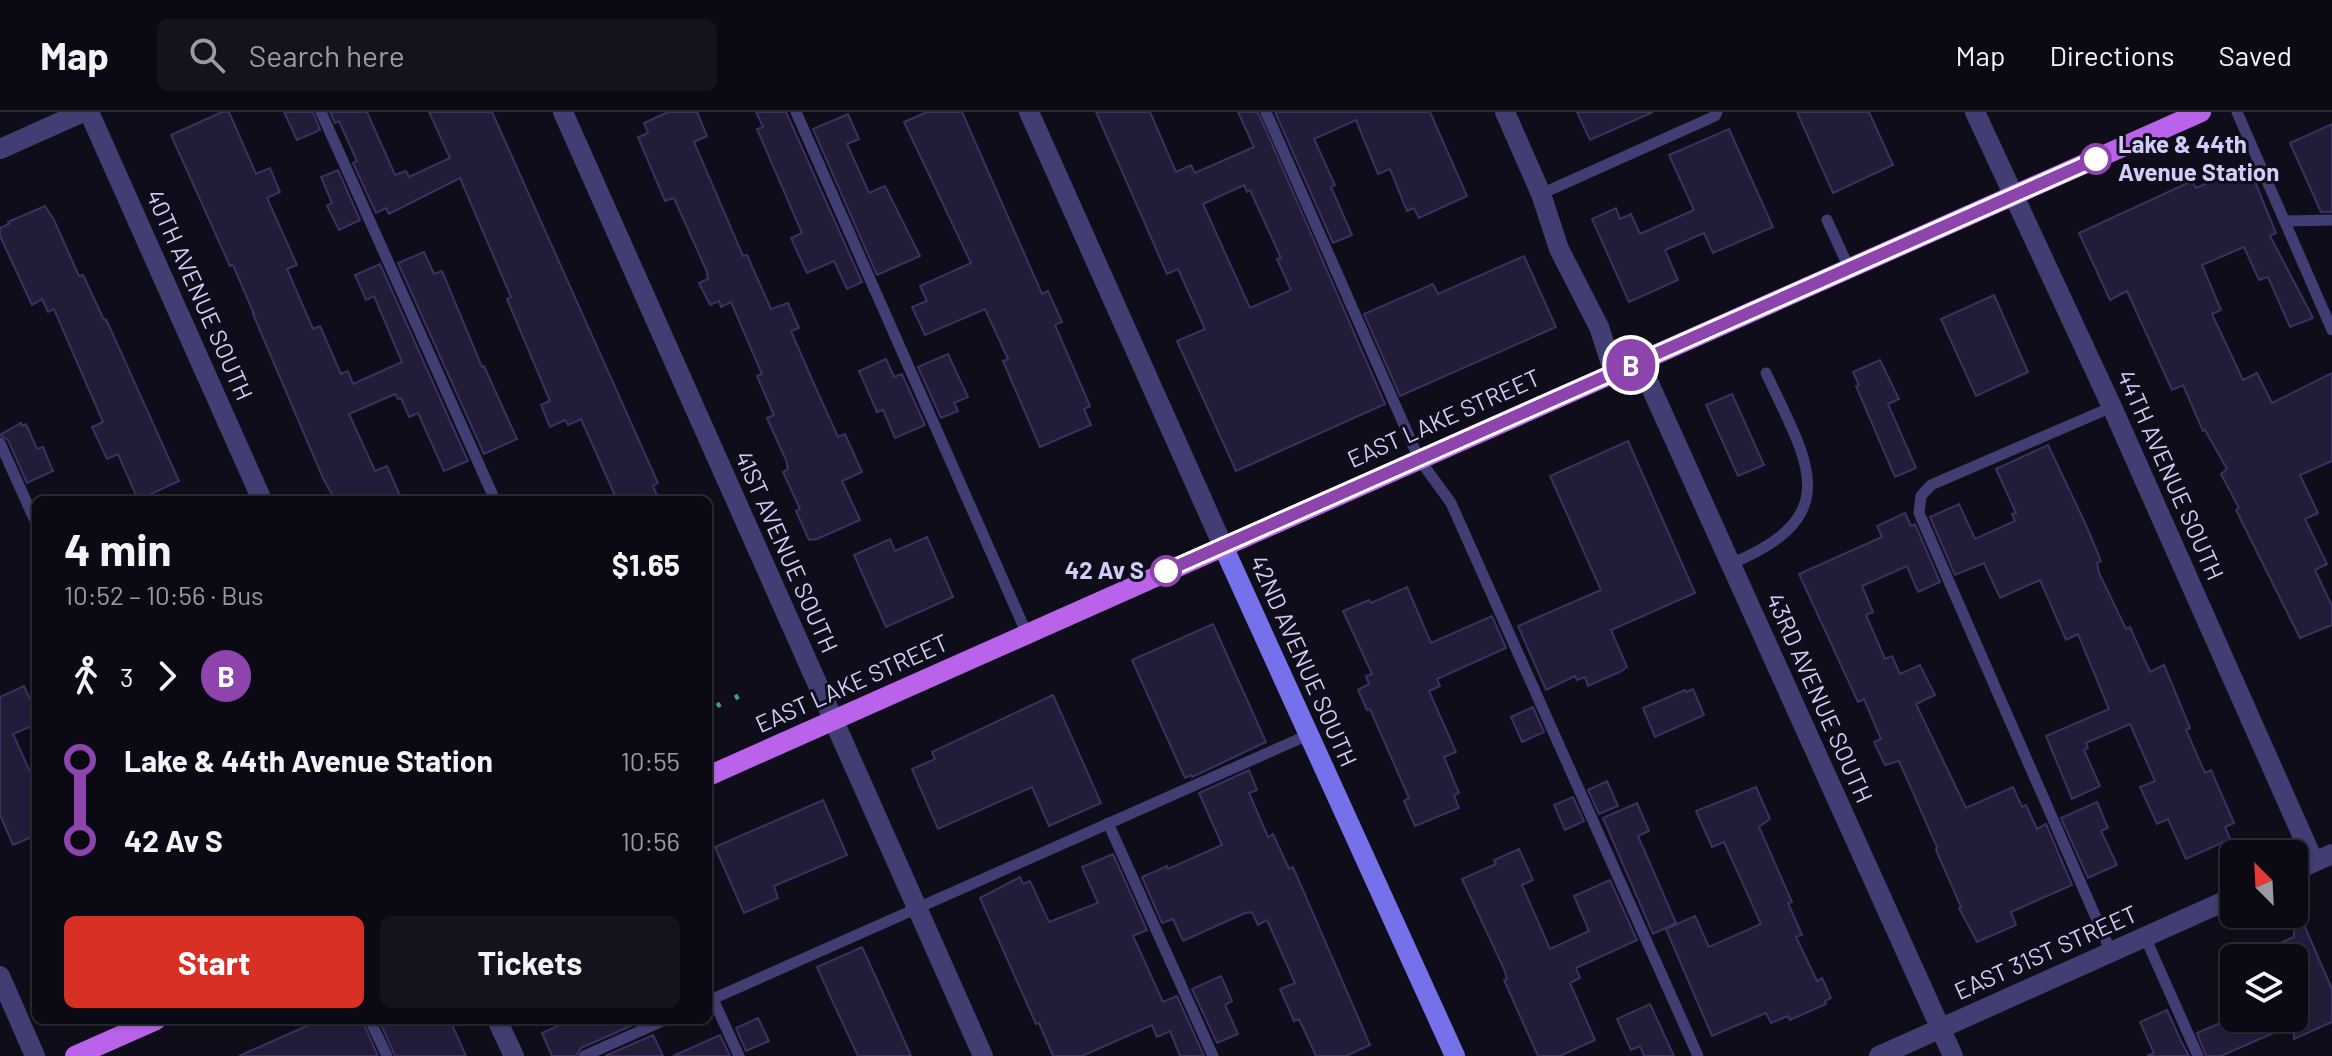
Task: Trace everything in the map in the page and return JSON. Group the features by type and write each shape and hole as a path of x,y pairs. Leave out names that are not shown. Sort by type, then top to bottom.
{"main road":[{"name":"EAST LAKE STREET","path":"712,774 2201,112"},
{"path":"75,1056 147,1024"}],"street":[{"path":"0,149 83,112"},
{"name":"40TH AVENUE SOUTH","path":"89,112 260,496"},
{"name":"41ST AVENUE SOUTH","path":"563,112 983,1056"},
{"name":"42ND AVENUE SOUTH","path":"1029,112 1455,1056"},
{"path":"1505,112 1541,194 1559,249 1599,327 1614,373"},
{"name":"44TH AVENUE SOUTH","path":"1975,112 2323,858"},
{"name":"43RD AVENUE SOUTH","path":"1639,361 1953,1056"},
{"name":"EAST 31ST STREET","path":"1879,1056 2220,903"},
{"path":"0,976 35,1056"},
{"path":"499,1024 514,1056"}],"lane":[{"path":"321,112 493,496"},
{"path":"796,112 1027,634"},
{"path":"1266,112 1419,459 1451,503 1698,1056"},
{"path":"1541,194 1715,116 1717,112"},
{"path":"2237,112 2332,330"},
{"path":"1827,220 1849,268"},
{"path":"2285,221 2332,220"},
{"path":"1730,564 1761,552 1793,526 1806,506 1807,475 1800,445 1766,373"},
{"path":"2111,952 1919,513 1921,496 1931,485 2112,407"},
{"path":"0,443 32,514"},
{"path":"712,1000 1308,735"},
{"path":"1108,823 1213,1056"},
{"path":"2145,937 2198,1056"},
{"path":"712,1002 739,1056"},
{"path":"372,1024 387,1056"},
{"path":"584,1056 656,1024"}],"path":[{"path":"735,698 742,694"},
{"path":"717,706 725,701"}],"building":[{"path":"222,112 229,112 256,174 270,168 280,192 267,198 297,265 287,269 313,329 320,326 341,374 348,371 353,384 402,362 374,296 366,300 355,275 380,264 468,461 444,471 418,413 409,417 401,398 398,399 395,394 349,414 375,471 387,466 400,496 333,496 233,265 230,266 171,135"},
{"path":"284,112 313,112 320,130 297,140"},
{"path":"330,112 367,112 395,175 406,171 409,177 450,158 429,112 492,112 658,483 653,486 657,496 615,496 581,419 568,425 565,420 550,427 541,405 550,401 507,299 511,297 460,178 389,214 386,208 376,213 353,163 357,161 339,121 335,123"},
{"path":"668,112 697,112 707,136 694,142 743,256 747,255 771,309 788,303 799,328 791,331 814,384 838,437 845,434 862,472 842,481 860,520 817,539 809,540 796,511 800,509 783,472 788,469 786,460 767,418 774,415 757,376 762,374 731,302 721,307 719,301 710,305 699,283 708,279 707,272 674,198 665,201 638,137 648,133 644,123"},
{"path":"756,112 786,112 862,282 847,289 834,261 807,273 791,238 802,233 757,129 763,127"},
{"path":"927,112 962,112 1042,294 1048,291 1062,322 1055,325 1090,406 1084,409 1091,425 1040,447 1003,361 1008,359 985,309 925,335 912,307 927,301 920,286 971,263 904,122"},
{"path":"1096,112 1150,112 1176,172 1191,165 1195,173 1254,147 1238,112 1258,112 1385,404 1236,471 1177,341 1205,329 1178,269 1167,274","holes":["1244,185 1247,192 1250,190 1281,258 1277,259 1291,290 1250,308 1203,204"]},
{"path":"1275,112 1430,112 1467,196 1419,218 1414,208 1407,211 1390,169 1378,174 1356,120 1314,139 1335,185 1331,187 1352,235 1333,243"},
{"path":"1577,112 1653,112 1590,140"},
{"path":"1797,112 1869,112 1893,165 1833,193"},
{"path":"848,114 859,139 847,144 869,193 885,186 920,256 877,275 813,129"},
{"path":"2332,124 2332,212 2321,212 2290,143"},
{"path":"1729,129 1773,227 1713,253 1704,233 1665,250 1678,280 1629,302 1592,219 1616,208 1620,219 1631,214 1640,234 1694,210 1669,155"},
{"path":"2248,165 2276,233 2270,236 2313,318 2290,327 2268,277 2259,280 2244,247 2202,265 2221,310 2212,314 2243,380 2257,373 2272,403 2332,373 2332,461 2300,475 2318,513 2305,519 2327,564 2315,570 2332,606 2332,625 2300,638 2236,510 2239,508 2221,474 2227,469 2203,431 2183,385 2172,390 2127,291 2110,300 2079,233 2192,181 2196,188"},
{"path":"338,170 360,220 339,230 327,206 332,203 321,177"},
{"path":"45,206 79,276 83,275 106,319 179,481 147,496 136,496 118,454 107,459 92,427 103,422 54,309 48,312 42,299 32,305 0,236 0,228"},
{"path":"424,252 434,274 442,271 482,367 517,439 484,454 398,263"},
{"path":"1524,256 1556,327 1400,396 1364,314 1433,284 1438,294"},
{"path":"1994,295 2028,372 1976,396 1941,319"},
{"path":"948,354 968,397 954,403 958,411 941,418 918,367"},
{"path":"886,359 894,377 902,374 925,425 895,438 883,410 877,412 859,371"},
{"path":"1880,360 1899,399 1888,404 1916,468 1895,477 1856,386 1859,385 1853,372"},
{"path":"1732,394 1764,465 1738,476 1706,405"},
{"path":"21,423 22,426 26,424 37,449 43,447 53,471 27,483 8,440 0,435"},
{"path":"1628,441 1695,593 1611,630 1627,667 1620,672 1588,686 1585,677 1577,680 1575,676 1546,690 1518,626 1601,590 1550,476"},
{"path":"2048,445 2086,525 2101,561 2097,563 2099,573 2126,629 2130,627 2150,672 2164,665 2190,728 2186,730 2205,773 2211,770 2234,823 2225,827 2230,839 2220,840 2220,844 2186,859 2168,819 2157,824 2140,787 2155,781 2130,724 2086,743 2088,748 2084,750 2100,786 2072,799 2046,736 2109,709 2078,634 2066,640 2040,580 2000,598 1984,563 1955,575 1930,517 1959,504 1975,539 2015,521 2012,514 2016,513 1996,469"},
{"path":"1905,513 1911,526 1915,524 1940,582 1918,592 1907,566 1862,586 1873,612 1866,615 1885,659 1892,656 1900,674 1920,665 1935,695 1916,704 1966,808 2013,787 2037,829 2046,824 2072,885 2011,912 2016,925 1977,942 1959,908 1937,847 1899,761 1885,765 1874,742 1881,739 1864,699 1858,702 1799,574 1882,537 1877,526"},
{"path":"927,537 953,597 886,627 854,555 890,539 895,551"},
{"path":"1407,587 1431,643 1492,616 1506,648 1437,679 1440,686 1429,691 1456,752 1444,757 1459,793 1454,795 1459,808 1415,826 1404,801 1409,798 1370,709 1367,710 1358,690 1369,684 1366,676 1372,674 1343,611"},
{"path":"1213,624 1266,742 1185,778 1132,660"},
{"path":"24,686 32,704 32,726 13,734 32,776 32,837 13,845 0,815 0,697"},
{"path":"1693,689 1704,715 1655,737 1643,708"},
{"path":"1053,695 1101,803 1049,826 1032,787 938,829 912,769 935,759 932,752"},
{"path":"1533,707 1544,732 1522,742 1511,717"},
{"path":"1249,770 1257,790 1249,793 1268,837 1273,834 1289,869 1293,867 1370,1045 1346,1056 1316,1056 1299,1019 1294,1021 1280,989 1295,983 1267,920 1258,925 1252,912 1245,913 1183,941 1173,919 1162,923 1142,877 1222,845 1199,793"},
{"path":"1607,781 1618,806 1599,814 1588,790"},
{"path":"1756,787 1770,819 1759,827 1792,902 1788,903 1802,935 1796,937 1817,981 1822,978 1831,998 1825,1001 1826,1004 1790,1020 1788,1016 1771,1023 1766,1013 1712,1036 1666,929 1695,916 1709,947 1761,924 1724,842 1712,847 1696,811"},
{"path":"1573,797 1584,821 1565,830 1554,805"},
{"path":"823,800 847,855 774,886 778,898 744,913 715,847"},
{"path":"2097,802 2108,828 2101,831 2117,865 2088,878 2061,818"},
{"path":"1637,803 1649,831 1638,836 1676,923 1653,934 1603,818"},
{"path":"1519,849 1533,880 1522,885 1550,949 1589,931 1574,896 1610,880 1637,940 1576,968 1580,978 1570,983 1595,1040 1560,1056 1538,1056 1504,980 1507,979 1504,969 1462,879 1496,864 1494,860"},
{"path":"1113,854 1147,930 1133,936 1163,1002 1177,996 1204,1056 1180,1056 1170,1031 1157,1037 1152,1025 1082,1056 1053,1056 980,898 1020,877 1023,884 1030,881 1049,922 1098,903 1082,867"},
{"path":"2294,928 2305,928 2332,989 2332,1022 2294,1039 2294,1032 2308,1032 2308,944 2278,944 2294,937"},
{"path":"862,947 911,1056 858,1056 817,967"},
{"path":"1221,976 1232,1001 1225,1005 1238,1034 1217,1043 1192,989"},
{"path":"1650,1004 1674,1056 1644,1056 1640,1046 1631,1050 1617,1019"},
{"path":"2167,1010 2189,1056 2147,1056 2154,1053 2140,1022"},
{"path":"758,1018 769,1041 746,1051 736,1028"},
{"path":"2220,1023 2220,1032 2276,1032 2221,1056 2206,1056 2197,1033"},
{"path":"311,1024 364,1024 378,1056 239,1056"},
{"path":"381,1024 452,1024 466,1056 395,1056"},
{"path":"562,1024 635,1024 581,1048 576,1056 552,1056 542,1033"},
{"path":"653,1035 663,1056 605,1056"},
{"path":"720,1035 730,1056 673,1056"}],"bus line":[{"name":"B","path":"1166,571 2096,159"}],"place":[{"name":"Lake & 44th Avenue Station","path":"2096,159"},
{"name":"42 Av S","path":"1166,571"}]}
